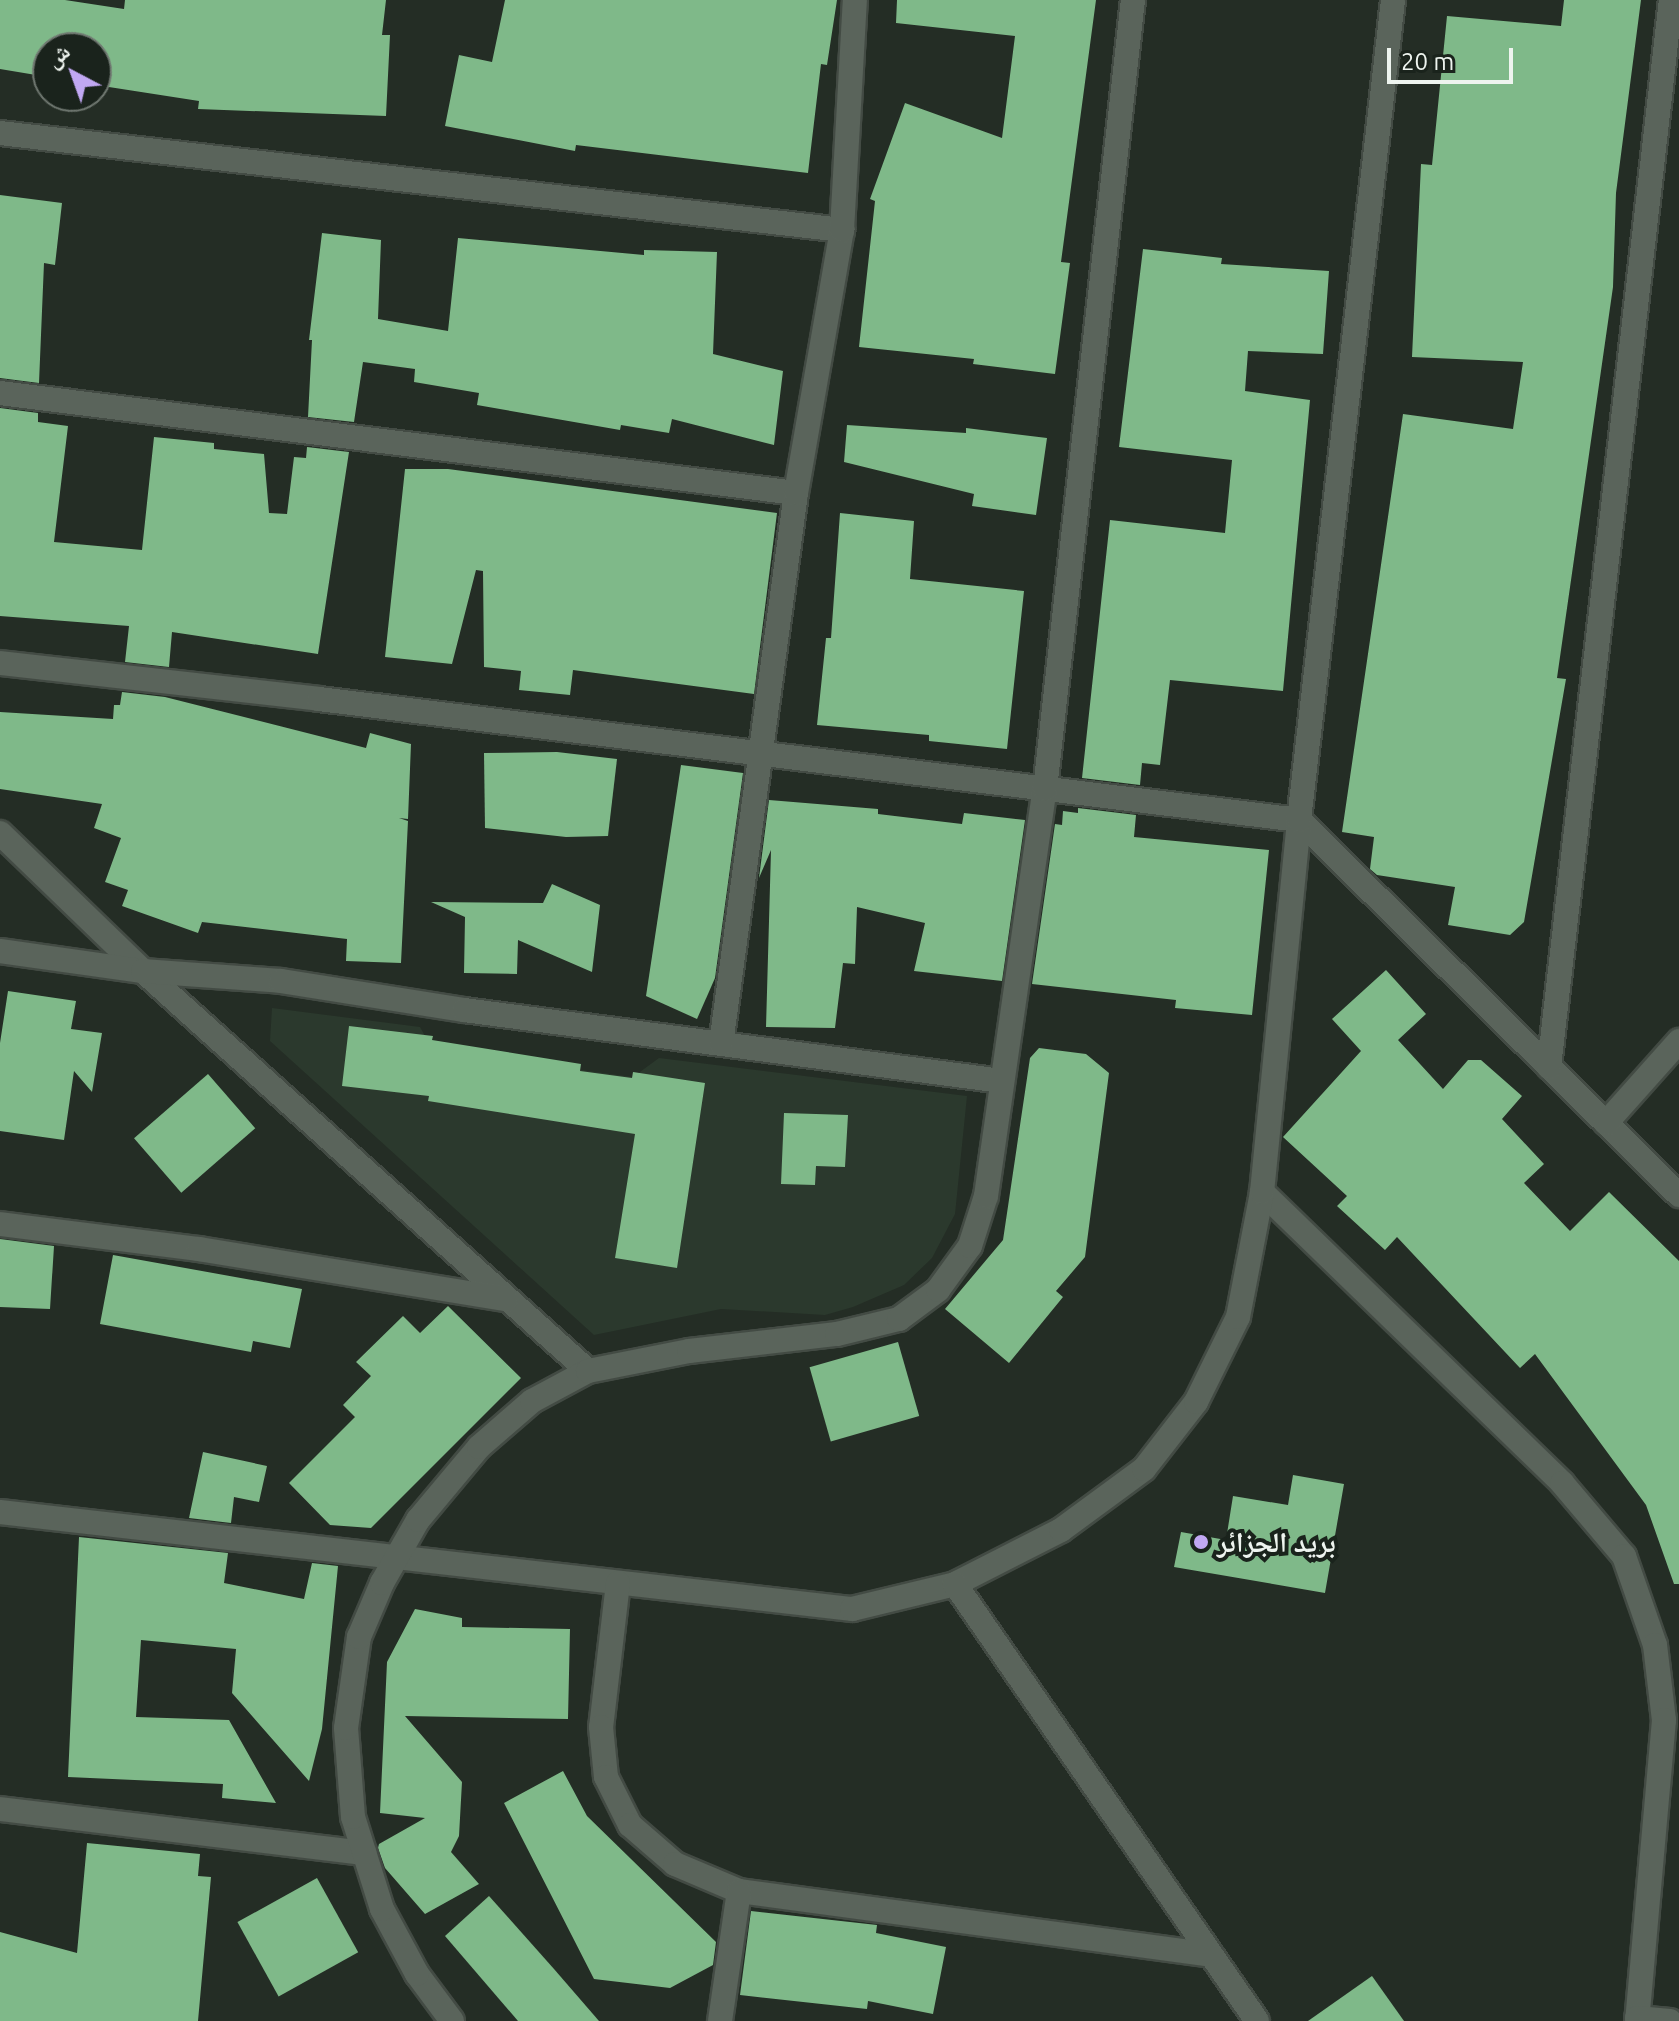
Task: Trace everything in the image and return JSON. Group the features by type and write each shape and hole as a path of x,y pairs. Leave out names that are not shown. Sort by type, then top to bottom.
{"street":[{"path":"721,1044 763,754 796,493 842,230 855,0"},
{"path":"452,2021 417,1974 382,1909 353,1817 346,1728 359,1637 396,1557 418,1520 479,1447 532,1401 588,1371 689,1351 837,1334 899,1319 938,1290 970,1246 986,1196 1045,789 1133,0"},
{"path":"0,1512 852,1609 955,1584 1061,1530 1144,1469 1196,1402 1238,1317 1262,1192 1299,820 1393,0"},
{"path":"1549,1067 1671,0"},
{"path":"0,133 842,230"},
{"path":"0,393 796,493"},
{"path":"0,663 1299,820 1679,1195"},
{"path":"0,833 143,971 588,1371"},
{"path":"0,951 143,971 281,981 1002,1081"},
{"path":"1606,1123 1679,1041"},
{"path":"1262,1192 1562,1483 1624,1556 1655,1645 1664,1720 1637,2019 1670,2021"},
{"path":"0,1224 199,1249 506,1299"},
{"path":"618,1583 601,1727 606,1777 630,1825 675,1864 739,1891 1211,1955"},
{"path":"955,1584 1257,2021"},
{"path":"0,1809 364,1853"},
{"path":"720,2021 739,1891"}],"shaded area":[{"path":"272,1008 420,1027 433,1050 633,1077 659,1058 967,1096 955,1214 932,1258 904,1285 853,1307 825,1315 721,1309 594,1335 270,1041"}],"building":[{"path":"0,0 65,0 124,9 125,0 386,0 382,35 390,35 386,116 198,109 199,101 112,87 112,32 32,32 32,74 0,69"},
{"path":"505,0 837,0 827,65 821,64 808,173 576,145 575,151 445,126 459,55 492,62"},
{"path":"897,0 1096,0 1061,262 1070,263 1055,374 973,364 974,359 859,347 875,201 870,199 905,103 1002,138 1015,36 896,23"},
{"path":"1564,0 1641,0 1616,193 1613,287 1557,678 1566,679 1524,922 1510,935 1448,925 1455,887 1377,875 1370,869 1374,837 1342,832 1403,414 1513,429 1523,362 1412,357 1421,164 1432,165 1447,16 1561,26"},
{"path":"0,195 62,203 55,265 44,263 39,383 0,378"},
{"path":"322,233 381,240 378,319 448,331 458,238 644,255 644,250 717,252 713,354 783,371 774,445 672,419 669,433 621,425 620,430 477,405 479,393 414,382 415,369 363,362 354,422 308,417 312,340 309,340"},
{"path":"1143,249 1222,258 1221,264 1329,271 1323,354 1248,351 1245,391 1310,400 1283,691 1170,680 1160,765 1142,763 1140,785 1082,778 1110,520 1225,533 1232,460 1119,447"},
{"path":"0,408 38,413 38,422 68,426 54,542 142,550 154,437 214,443 214,449 264,454 269,513 287,514 294,457 306,458 307,447 349,452 318,654 172,632 169,667 125,662 129,626 0,616"},
{"path":"847,425 966,433 966,428 1047,438 1036,515 972,506 974,494 844,462"},
{"path":"405,469 448,469 777,513 754,694 573,670 570,695 519,690 521,671 484,667 483,571 476,570 452,664 385,657"},
{"path":"840,513 914,521 910,579 1024,591 1007,749 929,741 929,735 817,725 826,638 831,638"},
{"path":"122,692 165,697 366,748 370,733 411,744 408,819 399,818 408,821 401,963 346,961 347,939 202,922 198,933 122,906 128,890 105,882 121,838 94,828 102,804 0,789 0,712 113,719 114,705 120,705"},
{"path":"557,752 617,759 608,836 566,837 485,828 484,753"},
{"path":"681,765 743,773 715,978 697,1019 646,996"},
{"path":"769,800 878,809 878,814 962,824 964,813 1025,820 1002,981 914,971 925,923 857,907 855,964 843,963 835,1028 766,1027 771,850 759,878"},
{"path":"1078,808 1136,815 1134,837 1269,850 1252,1015 1175,1008 1176,1000 1032,984 1055,824 1062,825 1063,811 1078,813"},
{"path":"552,884 600,905 592,972 518,940 517,974 464,973 465,917 431,902 543,903"},
{"path":"1386,970 1426,1014 1398,1040 1443,1089 1468,1060 1481,1060 1522,1096 1502,1119 1544,1164 1524,1183 1570,1231 1609,1192 1679,1261 1679,1584 1674,1584 1646,1505 1535,1354 1520,1368 1397,1237 1385,1250 1337,1206 1347,1196 1283,1137 1361,1051 1332,1019"},
{"path":"8,991 76,1001 71,1029 102,1033 92,1092 74,1071 64,1140 0,1131 0,1043"},
{"path":"349,1026 433,1036 432,1040 581,1064 580,1071 632,1078 633,1072 705,1083 677,1268 615,1258 635,1134 428,1101 429,1096 342,1086"},
{"path":"1039,1048 1086,1054 1109,1073 1085,1257 1056,1291 1063,1297 1009,1363 945,1309 1003,1240 1030,1058"},
{"path":"208,1074 255,1128 181,1193 134,1138"},
{"path":"784,1113 848,1115 845,1167 816,1166 815,1185 781,1184"},
{"path":"0,1239 54,1246 50,1309 0,1307"},
{"path":"113,1255 302,1289 290,1348 253,1341 251,1352 100,1324"},
{"path":"448,1306 521,1378 371,1528 330,1525 289,1483 355,1417 343,1405 371,1376 356,1362 403,1316 420,1333"},
{"path":"898,1342 919,1416 831,1441 810,1367"},
{"path":"203,1452 267,1466 259,1502 234,1497 231,1523 189,1518"},
{"path":"1293,1475 1344,1484 1325,1593 1174,1567 1181,1532 1226,1540 1233,1496 1288,1505"},
{"path":"79,1537 228,1553 224,1583 304,1599 312,1563 338,1566 322,1729 309,1781 232,1693 236,1649 141,1640 136,1717 229,1720 276,1803 222,1798 223,1784 68,1777"},
{"path":"415,1609 462,1618 462,1627 570,1629 568,1719 405,1716 462,1782 459,1836 451,1852 479,1884 425,1914 385,1868 378,1848 379,1844 425,1818 380,1813 387,1662"},
{"path":"563,1771 587,1816 716,1942 713,1965 670,1988 594,1979 504,1803"},
{"path":"87,1843 200,1854 198,1876 211,1877 198,2021 0,2021 0,1932 77,1953"},
{"path":"317,1878 358,1952 279,1996 237,1922"},
{"path":"489,1896 599,2021 518,2021 445,1936"},
{"path":"751,1911 877,1925 876,1933 946,1947 933,2014 868,2001 867,2009 740,1995"},
{"path":"1372,1976 1404,2021 1308,2021"}],"place":[{"name":"بريد الجزائر","path":"1201,1542"}]}
